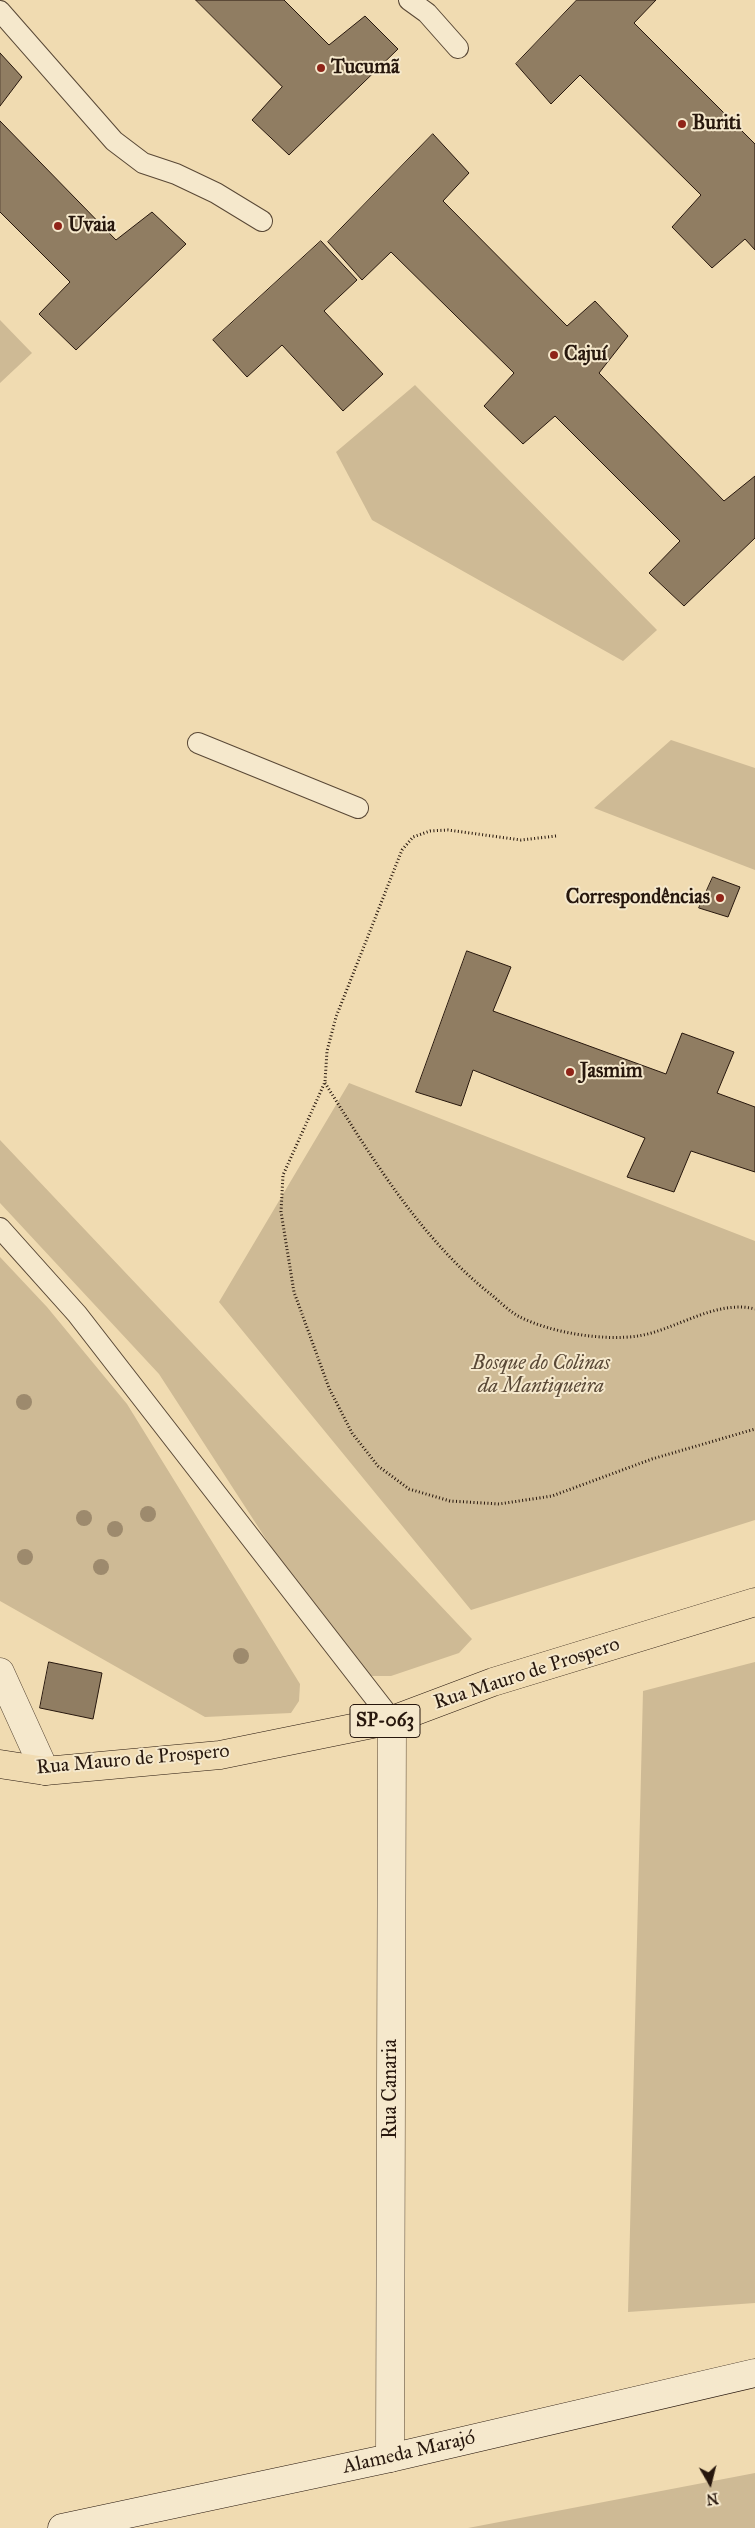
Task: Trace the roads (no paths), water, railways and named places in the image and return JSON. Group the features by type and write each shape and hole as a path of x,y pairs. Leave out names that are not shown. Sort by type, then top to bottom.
{"main road":[{"name":"Rua Mauro de Prospero","path":"0,1764 45,1771 220,1755 392,1720 493,1682 755,1602"}],"street":[{"path":"0,1672 45,1771"},
{"name":"Rua Canaria","path":"390,2458 392,1720"},
{"name":"Alameda Marajó","path":"62,2528 390,2458 755,2373"}],"lane":[{"path":"409,0 427,13 458,48"},
{"path":"0,11 114,141 144,164 176,174 216,193 262,221"},
{"path":"198,743 358,808"},
{"path":"0,1228 77,1314 392,1720"}],"place":[{"name":"Tucumã","path":"321,68"},
{"name":"Buriti","path":"682,124"},
{"name":"Uvaia","path":"58,226"},
{"name":"Cajuí","path":"554,355"},
{"name":"Correspondências","path":"720,898"},
{"name":"Jasmim","path":"570,1072"}],"park label":[{"name":"Bosque do Colinas da Mantiqueira","path":"541,1376"}]}
